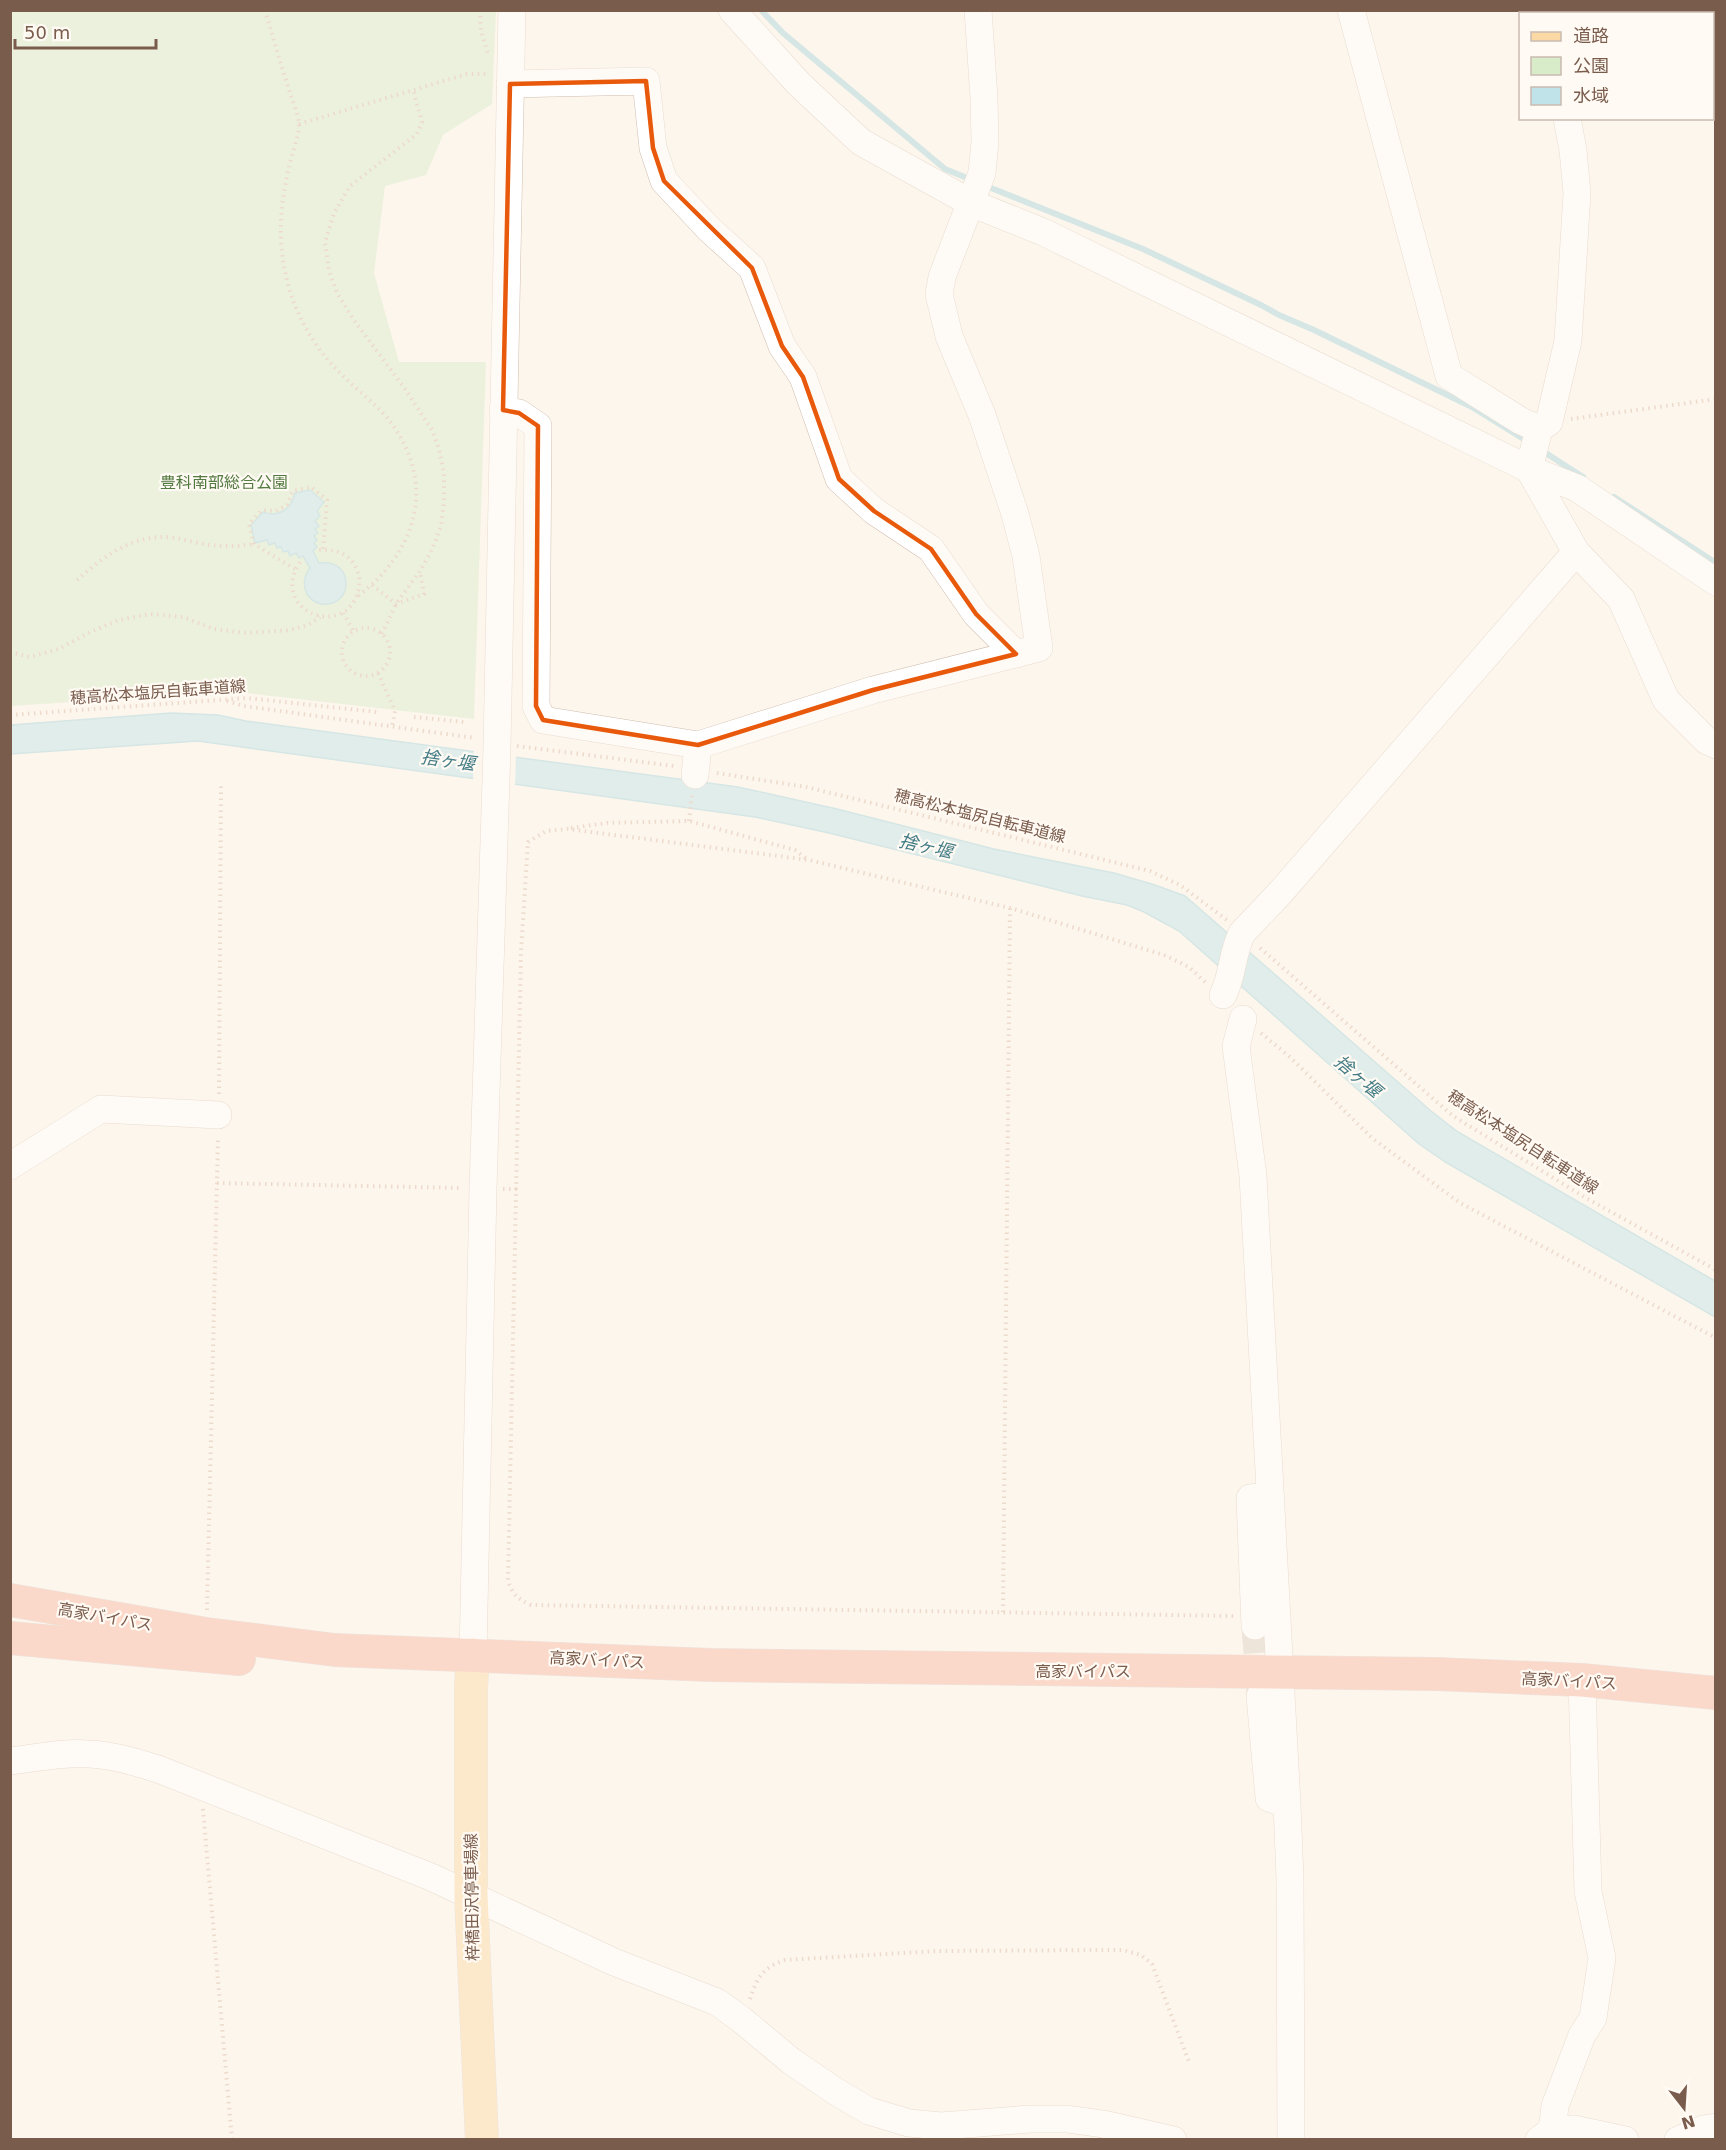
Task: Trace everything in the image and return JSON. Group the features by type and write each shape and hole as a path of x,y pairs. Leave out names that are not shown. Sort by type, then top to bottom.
{"highway":[{"name":"高家バイパス","path":"10,1600 206,1634 335,1650 723,1666 1010,1670 1270,1684 1436,1674 1582,1680 1716,1693"},
{"name":"高家バイパス","path":"10,1638 276,1662 336,1663 462,1655"}],"main road":[{"name":"梓橋田沢停車場線","path":"462,1655 471,1700 471,1895 482,2139"}],"street":[{"path":"462,1655 483,1189 503,410 504,80 512,10"},
{"path":"732,10 799,84 861,142 971,203 1043,232 1528,469 1577,488 1716,582"},
{"path":"503,410 519,413 538,426 536,706 543,720 698,745 873,690 1039,648 1026,556 1015,514 982,415 949,336 939,294 942,277 982,172 985,142 978,10"},
{"path":"1351,10 1449,376 1521,421 1544,426"},
{"path":"504,80 646,81 653,148 664,181 709,229 752,268 782,346 803,377 839,479 874,511 931,549 976,614 1016,654"},
{"path":"1528,469 1544,426 1568,341 1576,205 1573,150 1567,120"},
{"path":"1528,469 1576,552 1621,599 1666,700 1707,741 1716,745"},
{"path":"1226,988 1240,935 1280,893 1576,552"},
{"path":"693,771 698,745"},
{"path":"1243,1019 1236,1046 1253,1176 1270,1495 1270,1684 1287,1804 1290,1879 1291,2139"},
{"path":"10,1166 101,1109 218,1115"},
{"path":"1255,1621 1250,1498 1270,1495"},
{"path":"1582,1680 1588,1891 1602,1958 1593,2018 1582,2036 1546,2134 1574,2129 1625,2139"},
{"path":"10,1761 64,1754 90,1754 121,1758 158,1769 431,1877 614,1962 717,2002 791,2061 835,2091 910,2131 941,2126 1030,2119 1067,2119 1173,2139"},
{"path":"1678,2139 1703,2129 1716,2127"}],"path":[{"path":"265,10 300,124 280,210 281,250 289,289 302,324 330,362 388,419 404,443 413,470 417,500 411,530 396,558 342,613 332,617 320,617 300,606 294,596 292,585 295,569 300,562"},
{"path":"480,10 481,31 486,50 504,80"},
{"path":"300,124 467,74 504,80"},
{"path":"382,634 396,604 432,550 441,526 444,474 432,429 337,293 329,271 325,242 334,213 350,186 417,134 422,122 413,90"},
{"path":"1544,426 1716,399"},
{"path":"254,544 249,524 262,510 276,511 287,504 292,491 312,487 327,500 323,550"},
{"path":"77,580 108,554 126,544 143,539 176,538 224,547 254,544 295,569"},
{"path":"317,550 338,552 348,557 359,575 360,586 357,597"},
{"path":"396,604 424,594 420,571"},
{"path":"372,585 396,604"},
{"path":"342,613 354,632"},
{"path":"10,652 30,657 59,649 90,632 119,620 150,614 183,617 214,629 246,633 290,630 308,625 320,617"},
{"path":"369,628 382,634 390,647 388,662 378,673 362,676 354,673 344,661 344,644 354,632 369,628"},
{"path":"378,673 396,711 392,727"},
{"name":"穂高松本塩尻自転車道線","path":"10,715 247,698 377,712"},
{"name":"穂高松本塩尻自転車道線","path":"224,700 244,706 495,744 806,787 1150,871 1180,885 1453,1116 1586,1198 1716,1270"},
{"path":"414,717 464,722"},
{"path":"207,1607 217,1183 221,782"},
{"path":"689,813 689,820"},
{"path":"809,860 795,850 689,820 607,823 546,831 528,842 521,952 508,1581 512,1592 518,1599 531,1605 1003,1612 1255,1621"},
{"path":"568,829 809,860 1010,908 1164,955 1226,988"},
{"path":"1003,1612 1010,908"},
{"path":"1243,1019 1291,1058 1372,1138 1460,1203 1716,1338"},
{"path":"217,1183 517,1189"},
{"path":"208,1790 203,1809 232,2139"},
{"path":"742,2020 756,1982 768,1966 785,1960 937,1951 1123,1950 1141,1954 1152,1964 1189,2062"}],"highlighted area":[{"path":"646,81 653,148 664,181 752,268 782,346 803,377 839,479 874,511 931,549 976,614 1016,654 873,690 698,745 543,720 536,706 538,426 519,413 503,410 510,84"}],"green space":[{"name":"豊科南部総合公園","path":"11,11 496,11 492,104 443,135 426,175 385,186 374,273 399,362 486,362 474,719 246,693 192,694 11,706"}],"water":[{"path":"310,490 324,502 317,511 320,516 315,521 319,526 315,529 318,533 314,536 317,540 314,543 317,547 313,551 319,563 331,563 339,568 346,583 340,599 332,603 318,603 307,594 304,580 310,568 303,556 299,558 296,553 290,556 288,551 283,552 281,547 277,548 275,543 269,545 267,540 255,543 251,525 263,512 274,514 284,511 291,504 295,493"},
{"name":"捨ヶ堰","path":"171,713 218,715 246,721 738,787 837,809 994,849 1114,873 1185,896 1458,1132 1715,1281 1715,1317 1447,1163 1419,1144 1179,931 1127,905 755,817 198,741 11,754 11,725"}],"pier":[{"path":"474,748 516,754 515,787 473,781"}],"waterway":[{"path":"761,10 783,33 945,169 972,180"},
{"path":"986,186 1143,249 1472,407 1530,443"},
{"path":"1541,450 1583,477"},
{"path":"1614,497 1716,563"}],"tunnel":[{"path":"1255,1626 1260,1692"}]}
